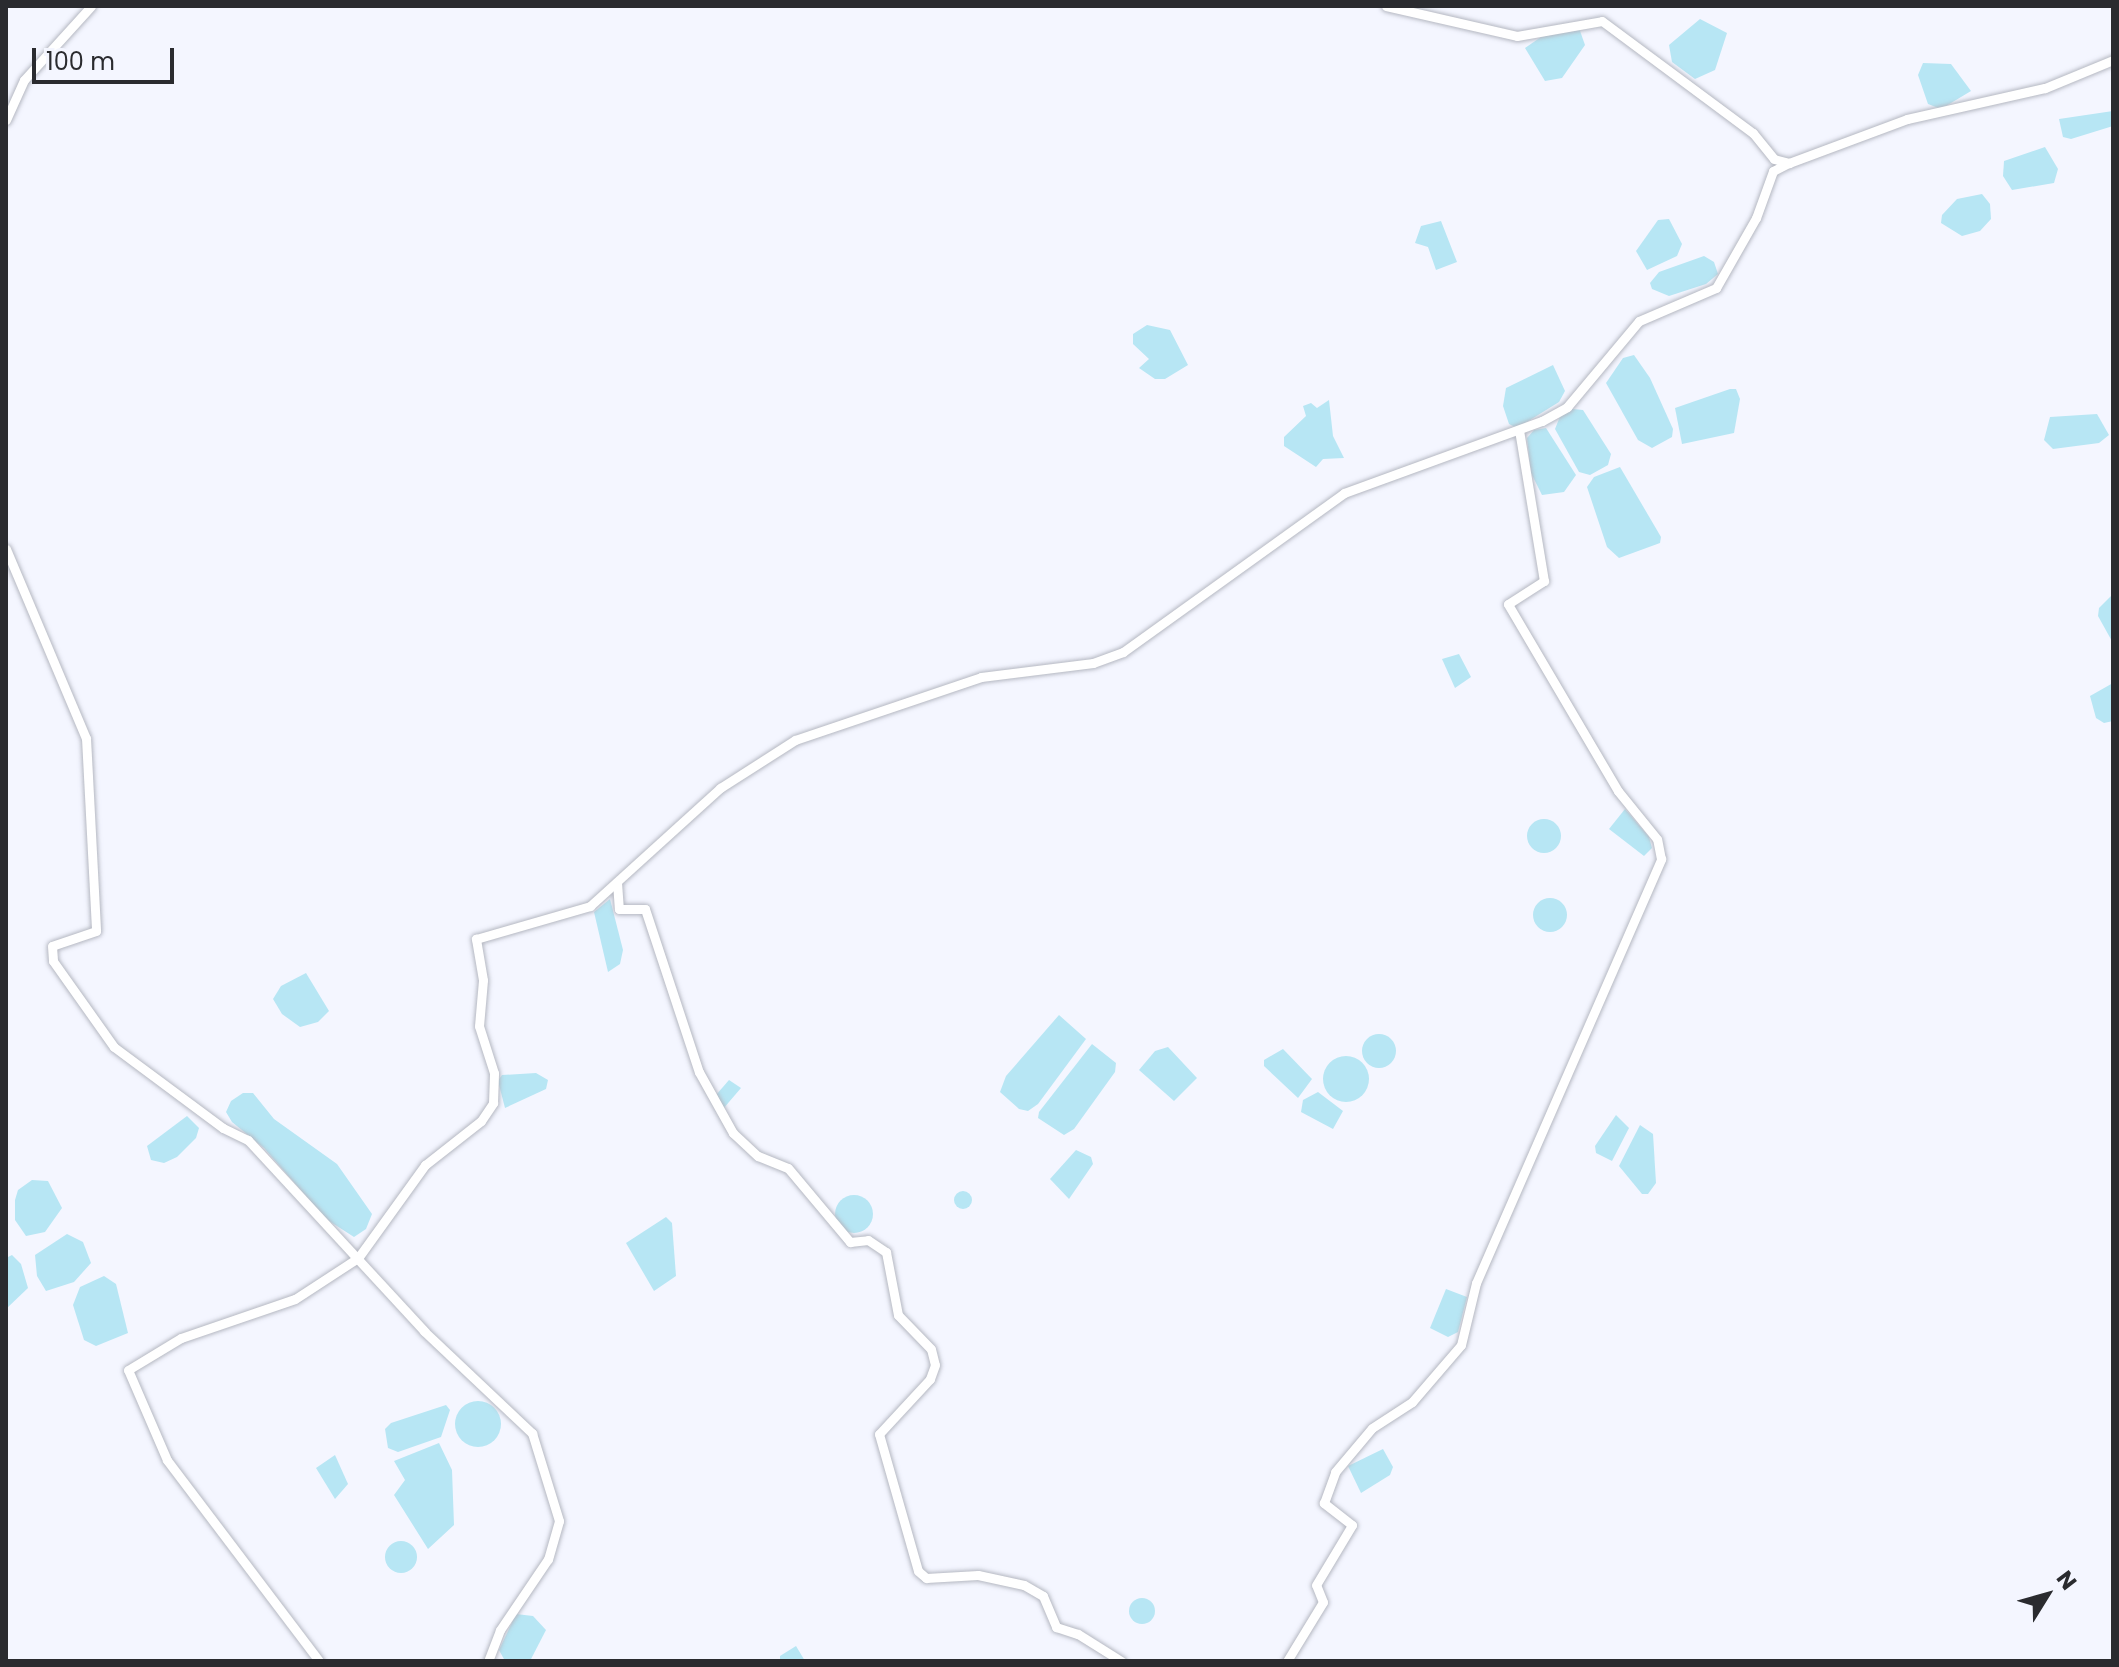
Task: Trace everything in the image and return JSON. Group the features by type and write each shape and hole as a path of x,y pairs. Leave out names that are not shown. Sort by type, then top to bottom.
{"street":[{"path":"6,120 24,80 91,6"},
{"path":"1386,6 1517,36 1602,21 1753,133 1774,159 1789,163"},
{"path":"319,1661 167,1460 128,1370 181,1338 295,1299 358,1258 425,1165 481,1121 493,1103 494,1073 479,1026 483,980 476,939 590,906 720,788 795,740 981,677 1093,663 1123,652 1344,493 1519,430 1578,399 1629,330 1648,314 1716,288 1756,218 1773,171 1907,119 2045,88 2113,60"},
{"path":"1287,1661 1323,1602 1316,1585 1352,1525 1324,1503 1335,1472 1359,1440 1412,1402 1461,1345 1476,1283 1661,859 1657,839 1594,752 1508,604 1544,581 1519,430"},
{"path":"6,549 86,738 96,931 52,946 53,961 114,1047 223,1128 248,1140 424,1331 532,1433 559,1521 548,1559 528,1582 488,1661"},
{"path":"617,882 619,909 645,909 699,1072 733,1133 758,1156 788,1168 850,1242 868,1240 886,1252 898,1315 931,1349 935,1365 930,1379 879,1434 918,1571 926,1578 978,1575 1024,1585 1043,1596 1056,1627 1078,1634 1121,1661"}],"water":[{"path":"1700,19 1727,33 1715,70 1695,79 1672,62 1669,45"},
{"path":"1579,28 1585,45 1562,78 1545,81 1525,48 1541,37"},
{"path":"1923,63 1951,64 1971,91 1941,109 1928,104 1918,75"},
{"path":"2113,111 2113,126 2071,139 2063,137 2059,119"},
{"path":"2045,147 2058,169 2054,183 2012,190 2003,176 2004,161"},
{"path":"1982,194 1990,204 1991,219 1980,231 1962,236 1941,223 1942,215 1957,199"},
{"path":"1669,219 1682,244 1677,256 1647,270 1636,251 1658,220"},
{"path":"1441,221 1457,262 1436,270 1428,247 1415,243 1421,226"},
{"path":"1704,256 1714,262 1718,274 1706,284 1669,296 1652,289 1650,283 1659,272"},
{"path":"1147,325 1170,330 1188,365 1165,379 1155,379 1139,368 1149,359 1133,344 1133,334"},
{"path":"1634,355 1650,378 1673,429 1672,437 1652,448 1638,440 1606,383 1623,358"},
{"path":"1553,365 1565,391 1559,402 1517,428 1509,424 1503,406 1506,388"},
{"path":"1736,389 1740,399 1734,433 1682,444 1675,408"},
{"path":"1329,400 1333,436 1344,458 1323,459 1316,467 1284,446 1284,437 1306,416 1303,406 1311,403 1317,408"},
{"path":"1573,409 1583,410 1611,454 1608,465 1590,475 1579,472 1555,429 1561,414"},
{"path":"2097,414 2109,435 2099,443 2053,449 2044,440 2050,417"},
{"path":"1546,428 1576,475 1564,492 1542,495 1531,473 1527,438 1534,430"},
{"path":"1620,467 1661,537 1660,543 1619,558 1607,547 1587,487 1594,477"},
{"path":"2113,594 2113,643 2098,616 2099,608"},
{"path":"1459,654 1471,677 1455,688 1442,659"},
{"path":"2113,683 2113,721 2104,723 2096,718 2090,696"},
{"path":"1625,809 1649,837 1652,848 1644,856 1609,829"},
{"path":"1544,819 1556,824 1561,836 1556,848 1544,853 1532,848 1527,836 1532,824"},
{"path":"1550,898 1562,903 1567,915 1562,927 1550,932 1538,927 1533,915 1538,903"},
{"path":"610,899 623,950 620,964 608,972 594,912"},
{"path":"306,973 329,1011 318,1022 300,1027 282,1014 273,999 281,986"},
{"path":"1059,1015 1086,1039 1038,1104 1028,1111 1019,1109 1000,1092 1006,1076"},
{"path":"1379,1034 1391,1039 1396,1051 1391,1063 1379,1068 1367,1063 1362,1051 1367,1039"},
{"path":"1092,1044 1116,1063 1115,1072 1074,1129 1064,1135 1038,1118 1039,1112"},
{"path":"1168,1047 1197,1078 1174,1101 1139,1070 1155,1051"},
{"path":"1283,1049 1312,1079 1298,1098 1264,1066 1264,1060"},
{"path":"1346,1056 1363,1062 1369,1079 1363,1096 1346,1102 1329,1096 1323,1079 1329,1062"},
{"path":"536,1073 548,1080 546,1089 505,1108 498,1081 502,1075"},
{"path":"729,1080 741,1088 723,1109 716,1095"},
{"path":"1318,1092 1343,1111 1333,1129 1301,1112 1303,1100"},
{"path":"243,1093 253,1093 274,1119 337,1164 372,1214 366,1229 354,1237 326,1219 264,1148 232,1122 226,1112 231,1101"},
{"path":"1616,1115 1629,1128 1612,1161 1596,1153 1595,1146"},
{"path":"187,1116 199,1128 196,1138 177,1157 164,1163 151,1160 147,1146"},
{"path":"1640,1125 1653,1134 1656,1183 1648,1194 1642,1194 1619,1166"},
{"path":"1076,1150 1091,1157 1093,1164 1069,1199 1050,1179"},
{"path":"32,1180 48,1181 62,1208 45,1232 26,1236 15,1220 15,1200 18,1190"},
{"path":"963,1191 972,1200 963,1209 954,1200"},
{"path":"854,1195 867,1201 873,1214 867,1227 854,1233 841,1227 835,1214 841,1201"},
{"path":"666,1217 672,1223 676,1276 654,1291 626,1243"},
{"path":"67,1234 83,1242 91,1263 74,1282 46,1291 37,1276 35,1255"},
{"path":"12,1255 21,1264 28,1288 6,1309 6,1258"},
{"path":"104,1276 116,1284 128,1333 96,1346 84,1340 73,1305 80,1287"},
{"path":"1446,1289 1467,1297 1458,1332 1448,1337 1430,1328"},
{"path":"478,1401 494,1408 501,1424 494,1440 478,1447 462,1440 455,1424 462,1408"},
{"path":"446,1405 450,1410 441,1437 398,1452 388,1448 385,1429 391,1423"},
{"path":"439,1443 452,1470 454,1525 428,1549 394,1495 405,1480 394,1461"},
{"path":"1383,1449 1393,1467 1390,1475 1361,1493 1348,1466"},
{"path":"335,1455 348,1484 335,1499 316,1468"},
{"path":"401,1541 413,1545 417,1557 413,1569 401,1573 389,1569 385,1557 389,1545"},
{"path":"1142,1598 1151,1602 1155,1611 1151,1620 1142,1624 1133,1620 1129,1611 1133,1602"},
{"path":"516,1614 533,1616 546,1630 530,1661 505,1661 499,1650"},
{"path":"796,1646 805,1661 780,1661 780,1656"}]}
